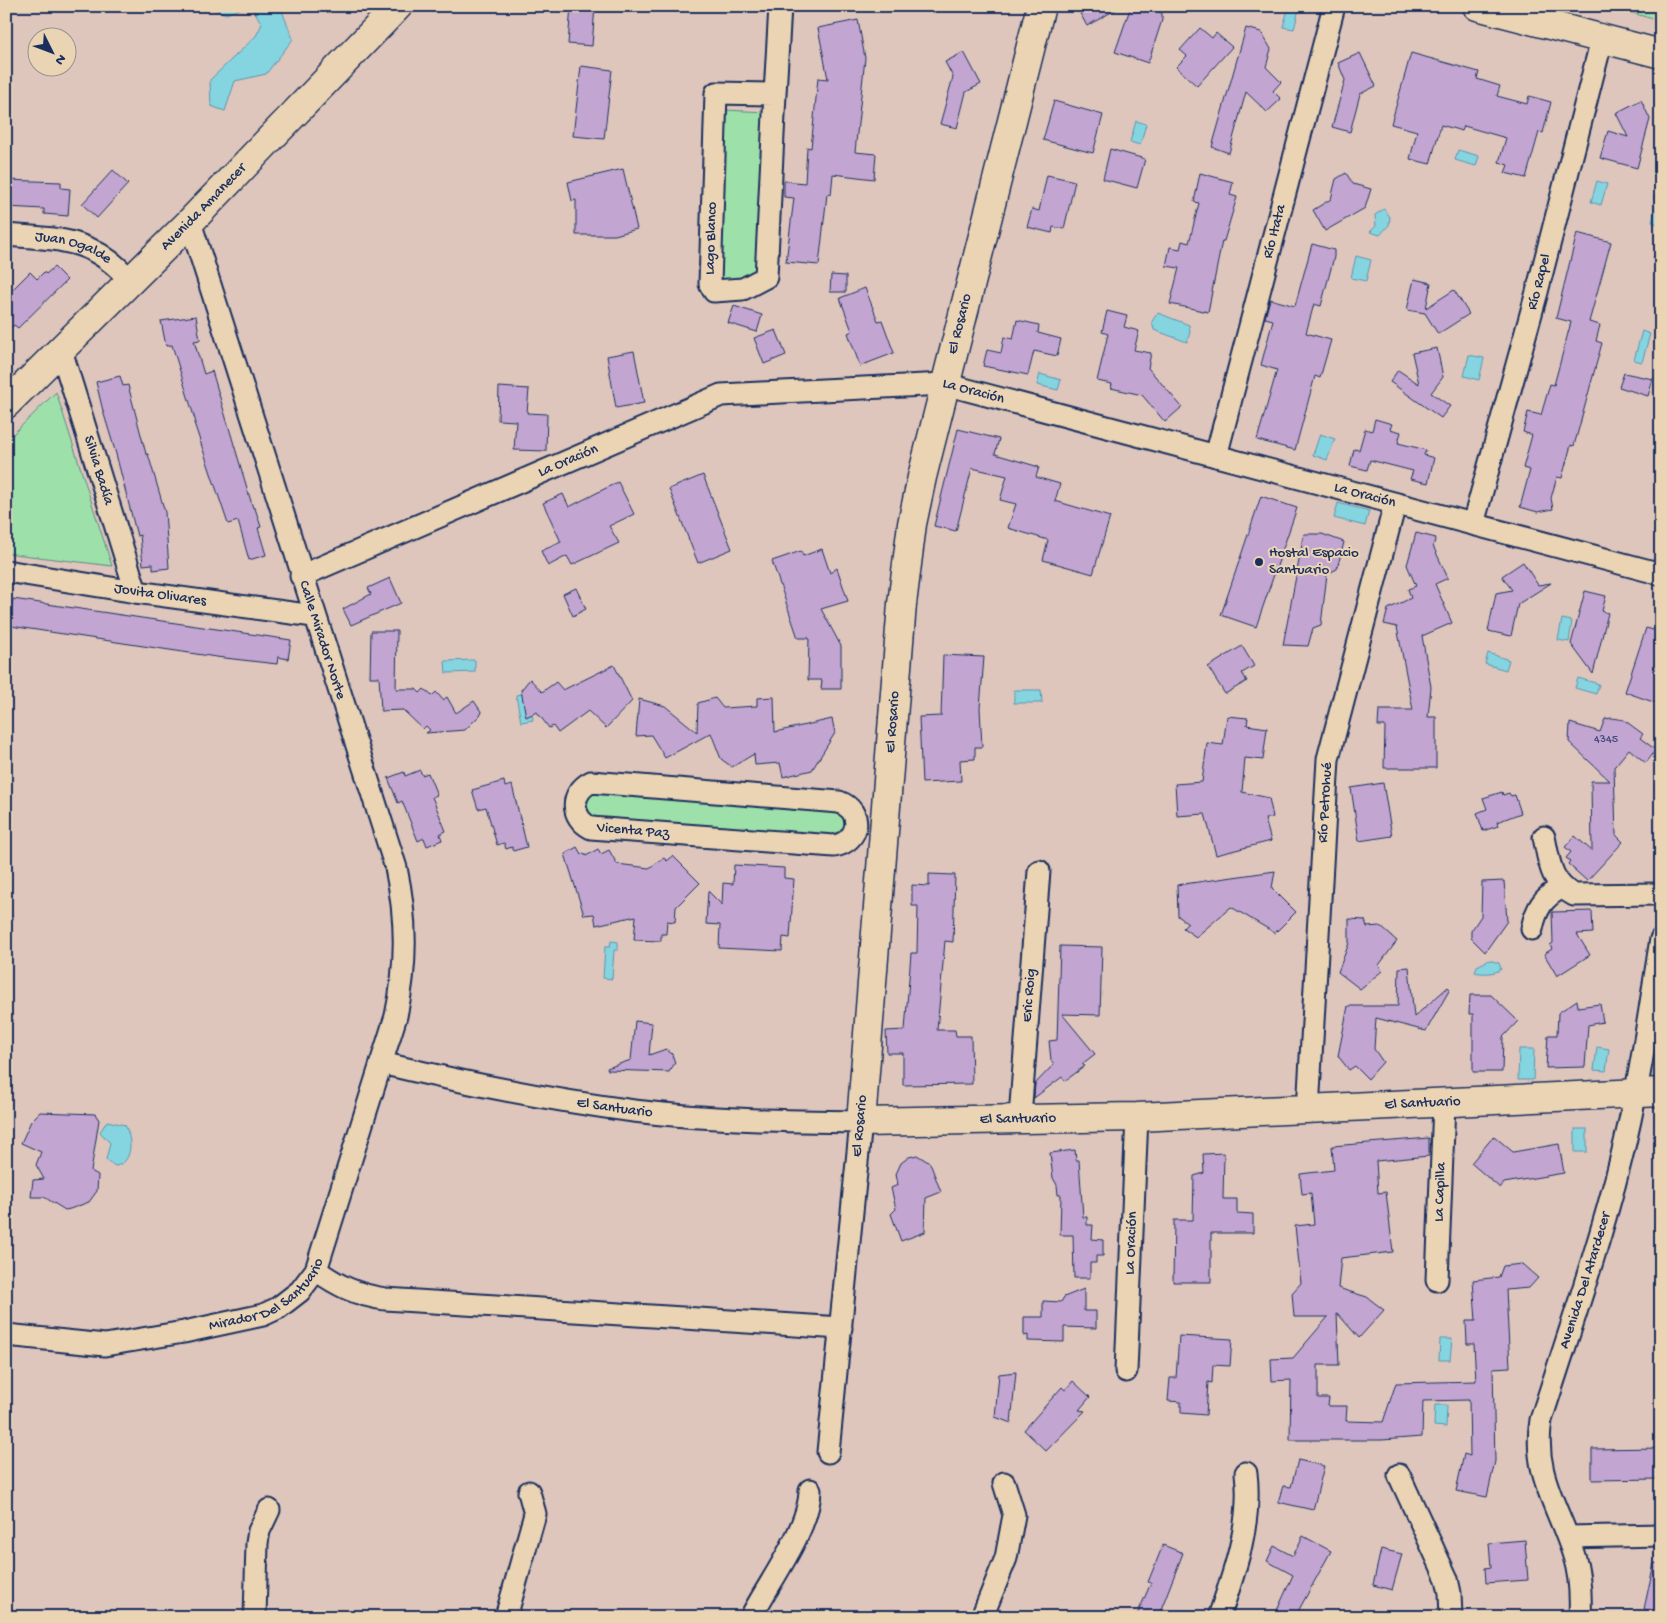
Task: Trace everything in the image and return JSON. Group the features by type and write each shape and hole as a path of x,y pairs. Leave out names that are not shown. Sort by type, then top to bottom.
{"street":[{"name":"Avenida Amanecer","path":"6,404 190,222 398,6"},
{"name":"Lago Blanco","path":"775,94 716,94 710,284 714,291 743,289 766,277 780,6"},
{"name":"El Rosario","path":"828,1452 861,1122 906,564 922,477 1041,6"},
{"name":"Río Itata","path":"1216,456 1334,6"},
{"path":"1477,6 1661,54"},
{"name":"Río Rapel","path":"1472,524 1537,292 1602,39"},
{"name":"Calle Mirador Norte","path":"190,222 301,576 390,846 401,890 405,920 405,963 396,1016 381,1063"},
{"name":"Juan Ogalde","path":"6,235 55,239 82,244 108,258 130,281"},
{"name":"Silvia Badía","path":"61,350 136,592"},
{"name":"La Oración","path":"301,576 721,396 945,384 1661,574"},
{"name":"Río Petrohué","path":"1308,1110 1328,759 1395,504"},
{"name":"Jovita Olivares","path":"6,571 136,592 314,616"},
{"name":"Vicenta Paz","path":"591,782 839,802 845,804 854,814 856,827 851,838 846,843 834,846 591,828 579,819 574,804 579,791 591,782"},
{"path":"856,827 885,828"},
{"path":"1544,836 1550,866 1561,888 1574,895 1661,894"},
{"name":"Eric Roig","path":"1020,1117 1039,871"},
{"path":"1532,929 1535,913 1544,900 1549,894 1561,888"},
{"name":"Avenida Del Atardecer","path":"1580,1617 1579,1580 1575,1558 1547,1487 1538,1442 1541,1420 1649,1092 1661,939"},
{"name":"El Santuario","path":"381,1063 508,1092 636,1111 720,1118 861,1122 1020,1117 1137,1117 1444,1104 1649,1092"},
{"name":"Mirador Del Santuario","path":"6,1336 105,1345 184,1332 263,1315 278,1308 300,1291 316,1270 381,1063"},
{"name":"La Capilla","path":"1437,1280 1444,1104"},
{"name":"La Oración","path":"1126,1371 1137,1117"},
{"path":"316,1270 353,1292 385,1299 841,1328"},
{"path":"1219,1617 1244,1530 1249,1493 1246,1473"},
{"path":"1399,1474 1447,1579 1450,1593 1450,1617"},
{"path":"982,1617 1006,1558 1014,1514 1004,1482"},
{"path":"751,1617 801,1527 810,1504 810,1490"},
{"path":"506,1617 535,1514 529,1492"},
{"path":"255,1617 257,1543 259,1530 269,1510"},
{"path":"1568,1537 1661,1535"}],"green space":[{"path":"1608,6 1661,6 1660,21"},
{"path":"724,110 767,112 760,271 728,284 717,278"},
{"path":"56,392 112,566 6,553 6,441"},
{"path":"594,792 831,806 848,820 842,836 591,821 583,800"}],"water":[{"path":"207,6 248,6 226,14"},
{"path":"251,6 280,6 293,39 266,74 235,81 225,111 211,106 210,80 256,36 262,24"},
{"path":"1289,6 1299,9 1294,29 1283,27"},
{"path":"1136,121 1146,124 1140,145 1130,142"},
{"path":"1458,150 1479,156 1476,166 1455,160"},
{"path":"1597,181 1607,184 1601,205 1591,202"},
{"path":"1661,194 1661,225 1652,222 1657,203 1653,198 1655,195"},
{"path":"1384,209 1390,217 1389,225 1380,235 1370,232 1376,226 1375,215"},
{"path":"1661,253 1661,277 1658,277 1653,257"},
{"path":"1356,256 1371,260 1366,281 1351,278"},
{"path":"1158,313 1189,325 1190,332 1187,342 1154,330 1152,321"},
{"path":"1642,331 1650,334 1642,362 1634,360"},
{"path":"1469,355 1484,358 1479,380 1464,376"},
{"path":"1040,374 1061,380 1058,390 1037,385"},
{"path":"1320,434 1335,439 1327,460 1313,455"},
{"path":"1338,503 1369,511 1365,526 1334,518"},
{"path":"1562,619 1572,621 1569,642 1558,640"},
{"path":"1488,653 1509,660 1506,670 1485,664"},
{"path":"475,660 475,672 446,673 445,661"},
{"path":"1578,678 1599,684 1596,694 1575,688"},
{"path":"1014,690 1041,690 1042,703 1014,703"},
{"path":"529,692 533,720 521,722 516,695"},
{"path":"611,941 618,942 618,950 614,950 612,979 603,978 605,947 610,947"},
{"path":"1489,960 1499,963 1501,969 1488,973 1475,972 1477,966"},
{"path":"1597,1047 1609,1049 1606,1071 1594,1070"},
{"path":"1519,1049 1534,1049 1533,1080 1518,1080"},
{"path":"107,1121 125,1125 129,1136 130,1149 126,1160 115,1166 106,1160 110,1143 100,1132"},
{"path":"1575,1129 1587,1129 1587,1152 1575,1152"},
{"path":"1440,1339 1452,1339 1450,1360 1439,1360"},
{"path":"1435,1405 1447,1405 1446,1427 1434,1426"}],"building":[{"path":"571,6 595,6 592,46 568,44"},
{"path":"1076,6 1122,6 1087,26"},
{"path":"1131,6 1141,6 1162,13 1162,20 1148,63 1115,52"},
{"path":"858,20 865,58 855,152 876,154 874,179 833,174 831,195 827,194 819,265 786,262 794,198 784,197 784,181 805,183 807,147 811,148 818,78 828,79 818,28"},
{"path":"1200,28 1212,38 1216,33 1232,47 1197,86 1176,67 1187,56 1180,50"},
{"path":"1246,28 1261,32 1271,49 1266,67 1281,82 1273,91 1281,99 1267,112 1246,92 1229,153 1212,147"},
{"path":"964,52 981,84 966,92 957,128 940,124 953,77 945,62"},
{"path":"1360,53 1376,86 1360,94 1350,132 1332,127 1345,80 1338,63"},
{"path":"1411,53 1479,72 1477,79 1500,86 1497,96 1527,104 1529,96 1551,102 1543,133 1539,132 1526,178 1505,173 1508,165 1499,162 1506,138 1464,126 1462,131 1441,125 1430,164 1410,159 1417,131 1391,124"},
{"path":"581,66 612,70 604,139 573,136"},
{"path":"1641,100 1650,119 1637,168 1600,158 1608,131 1628,137 1616,113"},
{"path":"1054,101 1103,115 1093,153 1043,140"},
{"path":"1110,149 1145,159 1137,188 1103,179"},
{"path":"623,169 637,229 615,235 576,235 576,200 572,201 568,182"},
{"path":"113,170 128,184 97,218 82,204"},
{"path":"1200,173 1233,182 1230,195 1237,197 1224,241 1222,241 1208,312 1170,304 1179,268 1166,266 1170,247 1180,249 1182,241 1189,243 1199,203 1194,202"},
{"path":"1346,173 1353,184 1371,189 1365,208 1325,231 1313,210 1331,199 1336,179"},
{"path":"1047,175 1075,181 1064,229 1053,227 1052,233 1027,227 1032,209 1039,211"},
{"path":"6,180 61,182 61,188 70,189 68,216 44,214 44,209 6,207"},
{"path":"1577,233 1611,242 1589,322 1600,325 1596,341 1602,343 1574,446 1571,445 1562,478 1557,477 1551,498 1553,509 1538,512 1520,507 1530,470 1523,468 1532,435 1523,432 1528,412 1541,415 1550,384 1554,385 1571,322 1556,318"},
{"path":"1312,244 1334,250 1334,257 1321,306 1314,304 1306,333 1331,340 1320,378 1315,376 1295,450 1257,440 1277,370 1261,365 1273,320 1265,318 1270,299 1295,306"},
{"path":"54,267 67,280 18,328 14,325 6,333 6,296 30,272 37,279 44,272 46,274"},
{"path":"831,275 846,276 846,292 830,292"},
{"path":"1414,279 1431,283 1426,308 1454,290 1469,314 1438,334 1425,313 1407,310"},
{"path":"865,288 878,321 882,320 894,353 860,366 848,333 852,331 840,298"},
{"path":"734,306 762,315 757,332 728,323"},
{"path":"1107,311 1127,316 1124,327 1139,331 1134,350 1151,353 1148,368 1182,407 1165,422 1142,395 1111,388 1112,384 1097,381 1108,334 1102,332"},
{"path":"196,316 200,340 194,341 204,374 212,371 253,508 255,508 261,527 258,528 266,555 249,560 238,521 228,524 194,423 196,423 172,345 166,346 161,321"},
{"path":"1017,320 1039,325 1038,333 1061,339 1057,356 1034,351 1028,375 983,366 987,350 1001,353 1004,337 1013,339"},
{"path":"776,330 786,355 764,364 754,338"},
{"path":"1437,348 1443,377 1431,393 1450,406 1441,418 1390,382 1398,370 1419,384 1412,353"},
{"path":"634,351 644,403 616,408 607,356"},
{"path":"1624,373 1653,379 1648,396 1619,387"},
{"path":"120,376 123,386 128,385 146,454 148,454 165,512 169,568 153,570 153,564 143,565 140,535 137,536 103,411 96,382"},
{"path":"499,387 529,389 527,413 547,414 546,451 514,450 516,421 498,420"},
{"path":"1375,419 1392,424 1390,429 1401,432 1398,443 1426,450 1424,455 1434,458 1428,483 1410,479 1413,471 1370,460 1367,470 1350,466 1354,449 1359,450 1365,429 1372,431"},
{"path":"958,429 999,439 995,454 1039,467 1036,477 1060,484 1055,501 1110,517 1093,574 1043,560 1048,540 1008,528 1016,504 1000,500 1007,476 972,468 956,531 934,526"},
{"path":"703,475 732,549 698,563 669,489"},
{"path":"618,482 634,514 609,526 619,543 572,565 567,556 548,566 541,551 561,542 543,503 563,494 569,507"},
{"name":"Hostal Espacio Santuario","path":"1261,496 1297,508 1256,627 1221,615"},
{"path":"1416,533 1436,538 1433,546 1448,578 1435,584 1452,623 1422,636 1431,687 1428,717 1436,717 1436,768 1384,768 1385,726 1378,726 1379,710 1413,710 1397,627 1384,624 1388,609 1411,598 1408,589 1416,586 1407,565"},
{"path":"1304,534 1322,534 1344,542 1337,569 1327,574 1321,625 1313,628 1308,646 1283,645"},
{"path":"822,549 830,573 837,568 848,601 821,609 841,646 841,689 821,689 822,680 808,680 809,638 798,638 772,561 801,551 803,556"},
{"path":"1523,562 1538,585 1551,583 1518,604 1511,636 1488,631 1496,593 1512,590 1502,576"},
{"path":"390,578 401,603 351,625 343,609 371,594 368,588"},
{"path":"576,588 586,609 573,616 563,594"},
{"path":"1585,591 1606,596 1602,611 1608,613 1593,674 1571,644"},
{"path":"13,599 291,640 288,659 278,657 277,664 216,657 17,627 8,625"},
{"path":"1646,628 1661,632 1661,688 1656,703 1625,692"},
{"path":"371,631 397,631 396,689 416,689 420,693 424,689 432,696 436,692 443,700 447,697 456,713 474,701 482,713 465,730 426,733 430,730 426,726 423,729 403,710 381,711 379,677 370,677"},
{"path":"1242,646 1254,666 1242,673 1247,681 1225,694 1208,667"},
{"path":"943,655 984,657 980,708 982,747 975,747 975,759 960,760 961,781 922,783 919,717 941,716"},
{"path":"614,665 632,701 606,728 588,711 558,733 553,726 549,728 537,712 526,717 521,690 530,679 542,692 556,682 563,690"},
{"path":"774,697 775,732 832,719 835,733 812,770 783,777 780,763 755,765 754,754 732,767 721,759 711,733 665,758 651,735 636,736 639,699 665,706 697,732 698,703 715,698 723,708 757,706 757,698"},
{"path":"1227,716 1248,718 1247,725 1267,728 1263,760 1245,758 1242,792 1269,798 1273,817 1265,819 1271,841 1216,855 1205,814 1177,816 1175,784 1202,782 1207,743 1223,745"},
{"path":"1605,719 1624,720 1643,734 1640,738 1656,750 1646,763 1629,749 1614,767 1616,835 1623,842 1587,881 1568,864 1570,861 1566,858 1571,852 1565,847 1575,836 1592,851 1591,781 1610,781 1569,742 1570,723 1600,732"},
{"path":"420,770 422,775 428,773 437,795 432,797 446,831 440,834 442,840 427,846 424,838 418,841 402,801 398,803 388,778 404,772 405,776"},
{"path":"504,781 505,787 512,785 527,847 513,851 512,847 506,849 504,843 497,845 486,807 478,809 472,790"},
{"path":"1383,783 1392,836 1359,841 1351,788"},
{"path":"1502,792 1503,795 1509,793 1511,796 1515,795 1521,813 1497,822 1498,826 1483,831 1477,813 1487,809 1483,798"},
{"path":"577,847 581,854 584,853 586,856 598,849 601,854 609,850 617,864 649,868 664,858 667,861 673,856 700,883 676,907 675,922 667,921 666,934 661,934 661,941 634,940 636,916 596,925 594,914 584,915 565,854"},
{"path":"734,865 784,868 784,878 794,879 790,938 783,937 782,951 719,948 720,925 706,924 708,891 722,905 723,883 733,884"},
{"path":"1275,871 1272,888 1296,912 1275,933 1231,907 1196,937 1183,928 1188,923 1178,916 1177,885"},
{"path":"929,874 955,875 953,942 945,941 937,1030 955,1030 956,1036 971,1036 972,1084 903,1085 903,1053 887,1053 886,1031 905,1030 911,953 917,953 918,906 912,906 912,885 929,886"},
{"path":"1504,881 1507,921 1485,952 1471,938 1471,931 1481,916 1482,882"},
{"path":"1592,911 1593,933 1577,934 1590,955 1557,976 1544,954 1552,949 1550,945 1553,943 1552,912"},
{"path":"1349,919 1365,920 1367,927 1380,926 1397,941 1379,965 1382,971 1360,989 1338,972 1349,943"},
{"path":"1060,946 1102,947 1100,1015 1062,1014 1095,1054 1082,1064 1085,1066 1065,1081 1062,1077 1034,1098 1035,1084 1054,1064 1051,1060 1049,1041 1057,1040"},
{"path":"1409,967 1414,1017 1448,987 1450,989 1426,1031 1376,1018 1374,1049 1383,1062 1368,1079 1355,1066 1349,1070 1338,1056 1348,1006 1398,1006 1399,968"},
{"path":"1470,995 1491,995 1518,1021 1503,1037 1502,1072 1473,1072 1473,1014 1469,1014"},
{"path":"1577,1000 1578,1007 1600,1004 1603,1022 1588,1025 1585,1067 1546,1068 1548,1035 1557,1035 1558,1013"},
{"path":"635,1021 652,1023 649,1055 666,1049 672,1054 675,1063 669,1072 608,1070 607,1068 631,1060"},
{"path":"40,1112 95,1114 99,1120 91,1171 98,1175 97,1191 89,1202 65,1210 44,1197 31,1197 33,1180 44,1179 36,1165 41,1152 21,1143 31,1121"},
{"path":"1494,1136 1513,1152 1559,1144 1564,1173 1504,1183 1500,1188 1471,1163"},
{"path":"1429,1138 1429,1156 1376,1161 1378,1193 1386,1192 1393,1252 1341,1258 1338,1288 1367,1297 1384,1310 1359,1338 1337,1313 1339,1365 1318,1365 1318,1398 1329,1398 1328,1406 1347,1406 1346,1421 1383,1422 1396,1383 1476,1381 1474,1344 1467,1344 1466,1321 1476,1321 1473,1280 1499,1277 1503,1266 1522,1264 1538,1278 1529,1288 1506,1290 1510,1367 1493,1368 1495,1461 1487,1497 1456,1491 1464,1454 1470,1456 1469,1400 1423,1401 1422,1437 1382,1440 1290,1440 1291,1380 1272,1381 1271,1359 1293,1358 1328,1317 1294,1317 1292,1293 1301,1283 1295,1226 1314,1224 1311,1193 1302,1194 1300,1174 1334,1170 1332,1146"},
{"path":"1075,1150 1076,1160 1079,1160 1083,1217 1087,1217 1087,1225 1093,1225 1092,1239 1103,1240 1103,1256 1096,1256 1096,1263 1090,1263 1090,1278 1074,1278 1073,1235 1060,1235 1061,1195 1058,1195 1057,1185 1053,1178 1050,1153"},
{"path":"1224,1153 1223,1199 1237,1199 1237,1213 1253,1214 1253,1233 1211,1233 1211,1282 1173,1282 1174,1220 1193,1220 1194,1176 1204,1173 1203,1154"},
{"path":"917,1155 930,1163 941,1192 926,1198 925,1232 901,1241 891,1214 896,1209 891,1188 898,1185 896,1174 901,1163 909,1157"},
{"path":"1084,1289 1084,1311 1096,1311 1096,1328 1064,1327 1064,1342 1028,1341 1028,1335 1024,1336 1024,1317 1043,1317 1043,1301 1061,1302 1064,1297"},
{"path":"1179,1336 1232,1339 1230,1366 1213,1365 1212,1383 1208,1382 1206,1415 1181,1413 1181,1402 1168,1401 1170,1378 1176,1378"},
{"path":"1016,1372 1011,1423 995,1417 999,1374"},
{"path":"1073,1381 1090,1397 1079,1410 1085,1411 1046,1451 1024,1430 1062,1387 1065,1390"},
{"path":"1661,1448 1661,1479 1592,1480 1592,1449"},
{"path":"1298,1460 1324,1466 1313,1510 1278,1502 1283,1486 1291,1487"},
{"path":"1303,1536 1331,1551 1295,1617 1274,1617 1293,1575 1267,1561 1274,1546 1293,1556"},
{"path":"1525,1540 1528,1580 1486,1583 1485,1568 1491,1567 1489,1543"},
{"path":"1163,1545 1183,1553 1158,1617 1136,1617 1151,1583 1148,1582"},
{"path":"1381,1549 1402,1554 1392,1590 1373,1585"},
{"path":"1654,1563 1661,1564 1661,1613 1644,1609"}],"place":[{"name":"Hostal Espacio Santuario","path":"1259,562"}]}
